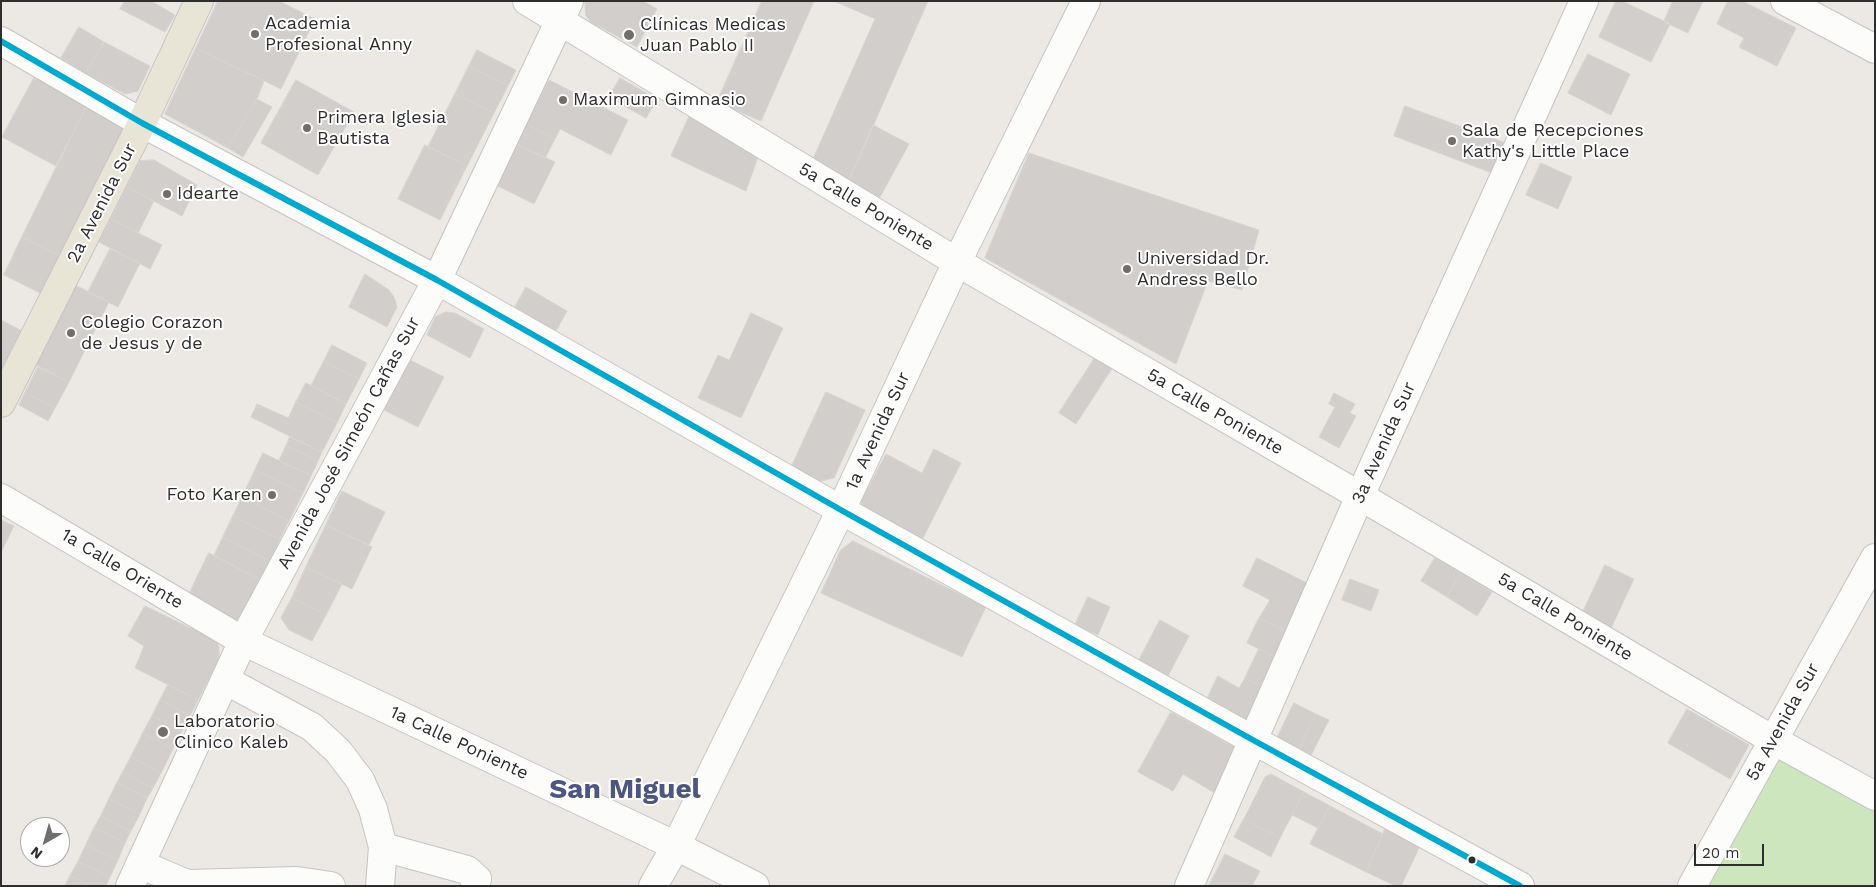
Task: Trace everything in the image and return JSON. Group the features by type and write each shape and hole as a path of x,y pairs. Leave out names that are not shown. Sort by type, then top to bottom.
{"main road":[{"name":"2a Avenida Sur","path":"1,402 142,122 199,1"}],"street":[{"name":"5a Calle Poniente","path":"527,1 565,11 957,262 1360,496 1773,740 1875,796"},
{"name":"1a Avenida Sur","path":"653,886 676,846 841,510 957,262 1086,1"},
{"name":"3a Avenida Sur","path":"1188,886 1360,496 1584,1"},
{"path":"1785,1 1875,49"},
{"name":"Avenida José Simeón Cañas Sur","path":"135,875 243,641 437,280 565,11"},
{"path":"1,41 142,122 437,280 841,510 1253,740 1520,886"},
{"name":"1a Calle Oriente","path":"1,498 243,641"},
{"name":"5a Avenida Sur","path":"1692,886 1875,558"},
{"name":"1a Calle Poniente","path":"243,641 676,846 755,886"},
{"path":"225,680 312,727 338,751 360,780 373,809 384,847 380,886"},
{"path":"384,847 467,870 477,879 475,886"},
{"path":"135,875 186,885 297,882 331,886"}],"green space":[{"path":"1772,755 1875,812 1875,886 1701,886"}],"building":[{"path":"125,1 151,1 175,15 165,32 120,9"},
{"name":"Academia Profesional Anny","path":"218,1 279,1 315,19 281,89 196,48"},
{"name":"Clínicas Medicas Juan Pablo II","path":"585,1 643,1 657,9 637,47 591,22 586,16"},
{"path":"762,1 814,1 761,121 717,102"},
{"path":"834,1 928,1 848,183 810,166 875,19"},
{"path":"1616,1 1622,1 1670,24 1651,62 1599,37"},
{"path":"1673,1 1703,1 1688,33 1664,22"},
{"path":"1728,1 1742,1 1796,28 1777,66 1739,47 1744,38 1717,24"},
{"path":"79,27 104,42 86,73 61,58"},
{"path":"104,42 150,66 138,91 125,94 86,73"},
{"path":"196,48 264,81 257,99 228,148 165,114"},
{"path":"477,50 516,70 508,86 469,66"},
{"path":"1588,54 1630,74 1611,115 1568,93"},
{"path":"469,66 508,86 494,113 455,94"},
{"path":"34,78 87,105 56,166 2,137"},
{"path":"620,78 657,99 646,118 609,98"},
{"name":"Primera Iglesia Bautista","path":"296,80 354,112 318,175 261,143"},
{"name":"Maximum Gimnasio","path":"549,80 628,120 611,155 560,129 555,139 526,124"},
{"path":"455,94 494,113 467,166 428,147"},
{"path":"257,99 272,107 243,157 228,148"},
{"path":"87,105 127,125 60,256 22,237"},
{"name":"Sala de Recepciones Kathy's Little Place","path":"1405,106 1511,145 1500,176 1394,136"},
{"path":"689,117 759,154 746,191 671,156"},
{"path":"526,124 555,139 545,158 516,144"},
{"path":"873,125 909,144 880,197 848,183"},
{"path":"516,144 555,162 534,204 496,185"},
{"path":"425,145 467,166 440,220 398,199"},
{"name":"Universidad Dr. Andress Bello","path":"1029,153 1259,230 1242,290 1208,281 1176,364 985,258"},
{"name":"Idearte","path":"154,160 197,185 182,216 127,187 140,161"},
{"path":"1541,163 1572,177 1558,209 1526,195"},
{"path":"127,187 154,201 138,233 111,219"},
{"path":"111,219 162,245 150,269 99,242"},
{"path":"22,237 60,256 42,294 4,275"},
{"path":"110,249 140,263 118,307 88,292"},
{"path":"365,274 389,290 394,297 397,307 387,327 349,307"},
{"name":"Colegio Corazon de Jesus y de","path":"73,284 109,302 69,382 34,364"},
{"path":"526,287 567,311 556,331 515,307"},
{"path":"446,312 455,313 484,329 470,358 427,335 435,317"},
{"path":"751,313 783,328 741,418 698,398 718,355 729,360"},
{"path":"1,320 22,331 6,362 1,360"},
{"path":"332,345 367,363 359,379 324,361"},
{"path":"1096,356 1113,367 1076,424 1059,413"},
{"path":"1,360 6,362 1,372"},
{"path":"410,360 444,377 418,427 384,410"},
{"path":"324,361 359,379 346,404 311,386"},
{"path":"38,367 69,382 55,408 25,393"},
{"path":"306,383 346,404 337,423 296,402"},
{"path":"826,392 865,410 834,478 816,482 790,470"},
{"path":"25,393 55,408 48,421 19,405"},
{"path":"1334,393 1355,404 1350,413 1356,416 1339,448 1319,437 1335,407 1329,404"},
{"path":"296,402 337,423 322,452 251,417 257,404 288,418"},
{"path":"290,437 322,452 318,461 286,446"},
{"path":"286,446 318,461 311,476 279,461"},
{"path":"934,449 961,463 922,540 864,510 861,501 886,454 922,473"},
{"path":"263,453 311,476 303,493 255,470"},
{"name":"Foto Karen","path":"255,470 303,493 289,521 242,498"},
{"path":"342,491 385,512 369,545 326,525"},
{"path":"242,498 289,521 280,539 233,516"},
{"path":"233,516 280,539 270,561 223,537"},
{"path":"1,520 14,526 1,552"},
{"path":"326,525 372,547 352,589 306,567"},
{"path":"223,537 270,561 261,580 214,556"},
{"path":"853,541 986,607 962,657 821,593 840,551"},
{"path":"209,553 261,580 241,623 188,596"},
{"path":"1257,558 1319,589 1295,636 1259,618 1270,600 1243,586"},
{"path":"1435,558 1461,573 1447,597 1421,581"},
{"path":"1605,565 1634,579 1611,628 1582,614"},
{"path":"306,567 342,584 326,615 292,598"},
{"path":"1461,573 1492,592 1477,616 1447,597"},
{"path":"1350,579 1379,590 1371,611 1342,600"},
{"path":"1088,597 1110,607 1098,635 1075,625"},
{"path":"292,598 326,615 312,641 289,630 281,618"},
{"path":"145,606 215,640 219,647 219,659 198,700 135,668 144,646 128,636"},
{"path":"1259,618 1295,636 1283,661 1247,643"},
{"path":"1160,620 1189,636 1168,676 1139,660"},
{"path":"1259,649 1283,661 1270,690 1245,678"},
{"path":"1218,676 1239,688 1245,678 1270,690 1253,719 1243,719 1206,701"},
{"path":"168,685 198,700 190,716 160,700"},
{"path":"160,700 190,716 182,731 152,716"},
{"path":"1294,703 1316,714 1299,749 1277,738"},
{"path":"1687,709 1749,745 1730,779 1668,743"},
{"path":"1171,712 1240,750 1223,798 1183,774 1173,791 1138,772"},
{"path":"1316,714 1329,720 1311,755 1299,749"},
{"name":"Laboratorio Clinico Kaleb","path":"152,716 182,731 173,749 143,733"},
{"path":"143,733 173,749 161,773 131,757"},
{"path":"131,757 161,773 153,788 123,772"},
{"path":"123,772 153,788 147,798 117,783"},
{"path":"1271,774 1304,792 1280,838 1244,819 1265,777"},
{"path":"117,783 147,798 140,814 109,799"},
{"path":"1304,792 1330,806 1318,828 1292,815"},
{"path":"109,799 140,814 131,831 101,816"},
{"path":"1330,806 1383,834 1366,872 1310,844"},
{"path":"101,816 131,831 125,843 94,828"},
{"path":"1244,819 1280,838 1271,857 1234,837"},
{"path":"94,828 125,843 118,860 86,845"},
{"path":"1385,829 1420,846 1401,886 1396,886 1366,872"},
{"path":"86,845 118,860 110,877 78,862"},
{"path":"1225,854 1260,871 1252,886 1209,886"},
{"path":"78,862 110,877 106,886 90,886 70,876"},
{"path":"70,876 90,886 65,886"}],"transit line":[{"path":"1,41 142,123 437,280 841,510 1253,740 1520,886"}],"place":[{"name":"Academia Profesional Anny","path":"255,34"},
{"name":"Clínicas Medicas Juan Pablo II","path":"629,35"},
{"name":"Maximum Gimnasio","path":"563,100"},
{"name":"Primera Iglesia Bautista","path":"307,128"},
{"name":"Sala de Recepciones Kathy's Little Place","path":"1452,141"},
{"name":"Idearte","path":"167,194"},
{"name":"Universidad Dr. Andress Bello","path":"1127,269"},
{"name":"Colegio Corazon de Jesus y de","path":"71,333"},
{"name":"Foto Karen","path":"272,495"},
{"name":"Laboratorio Clinico Kaleb","path":"163,732"}],"district":[{"name":"San Miguel","path":"625,790"}]}
